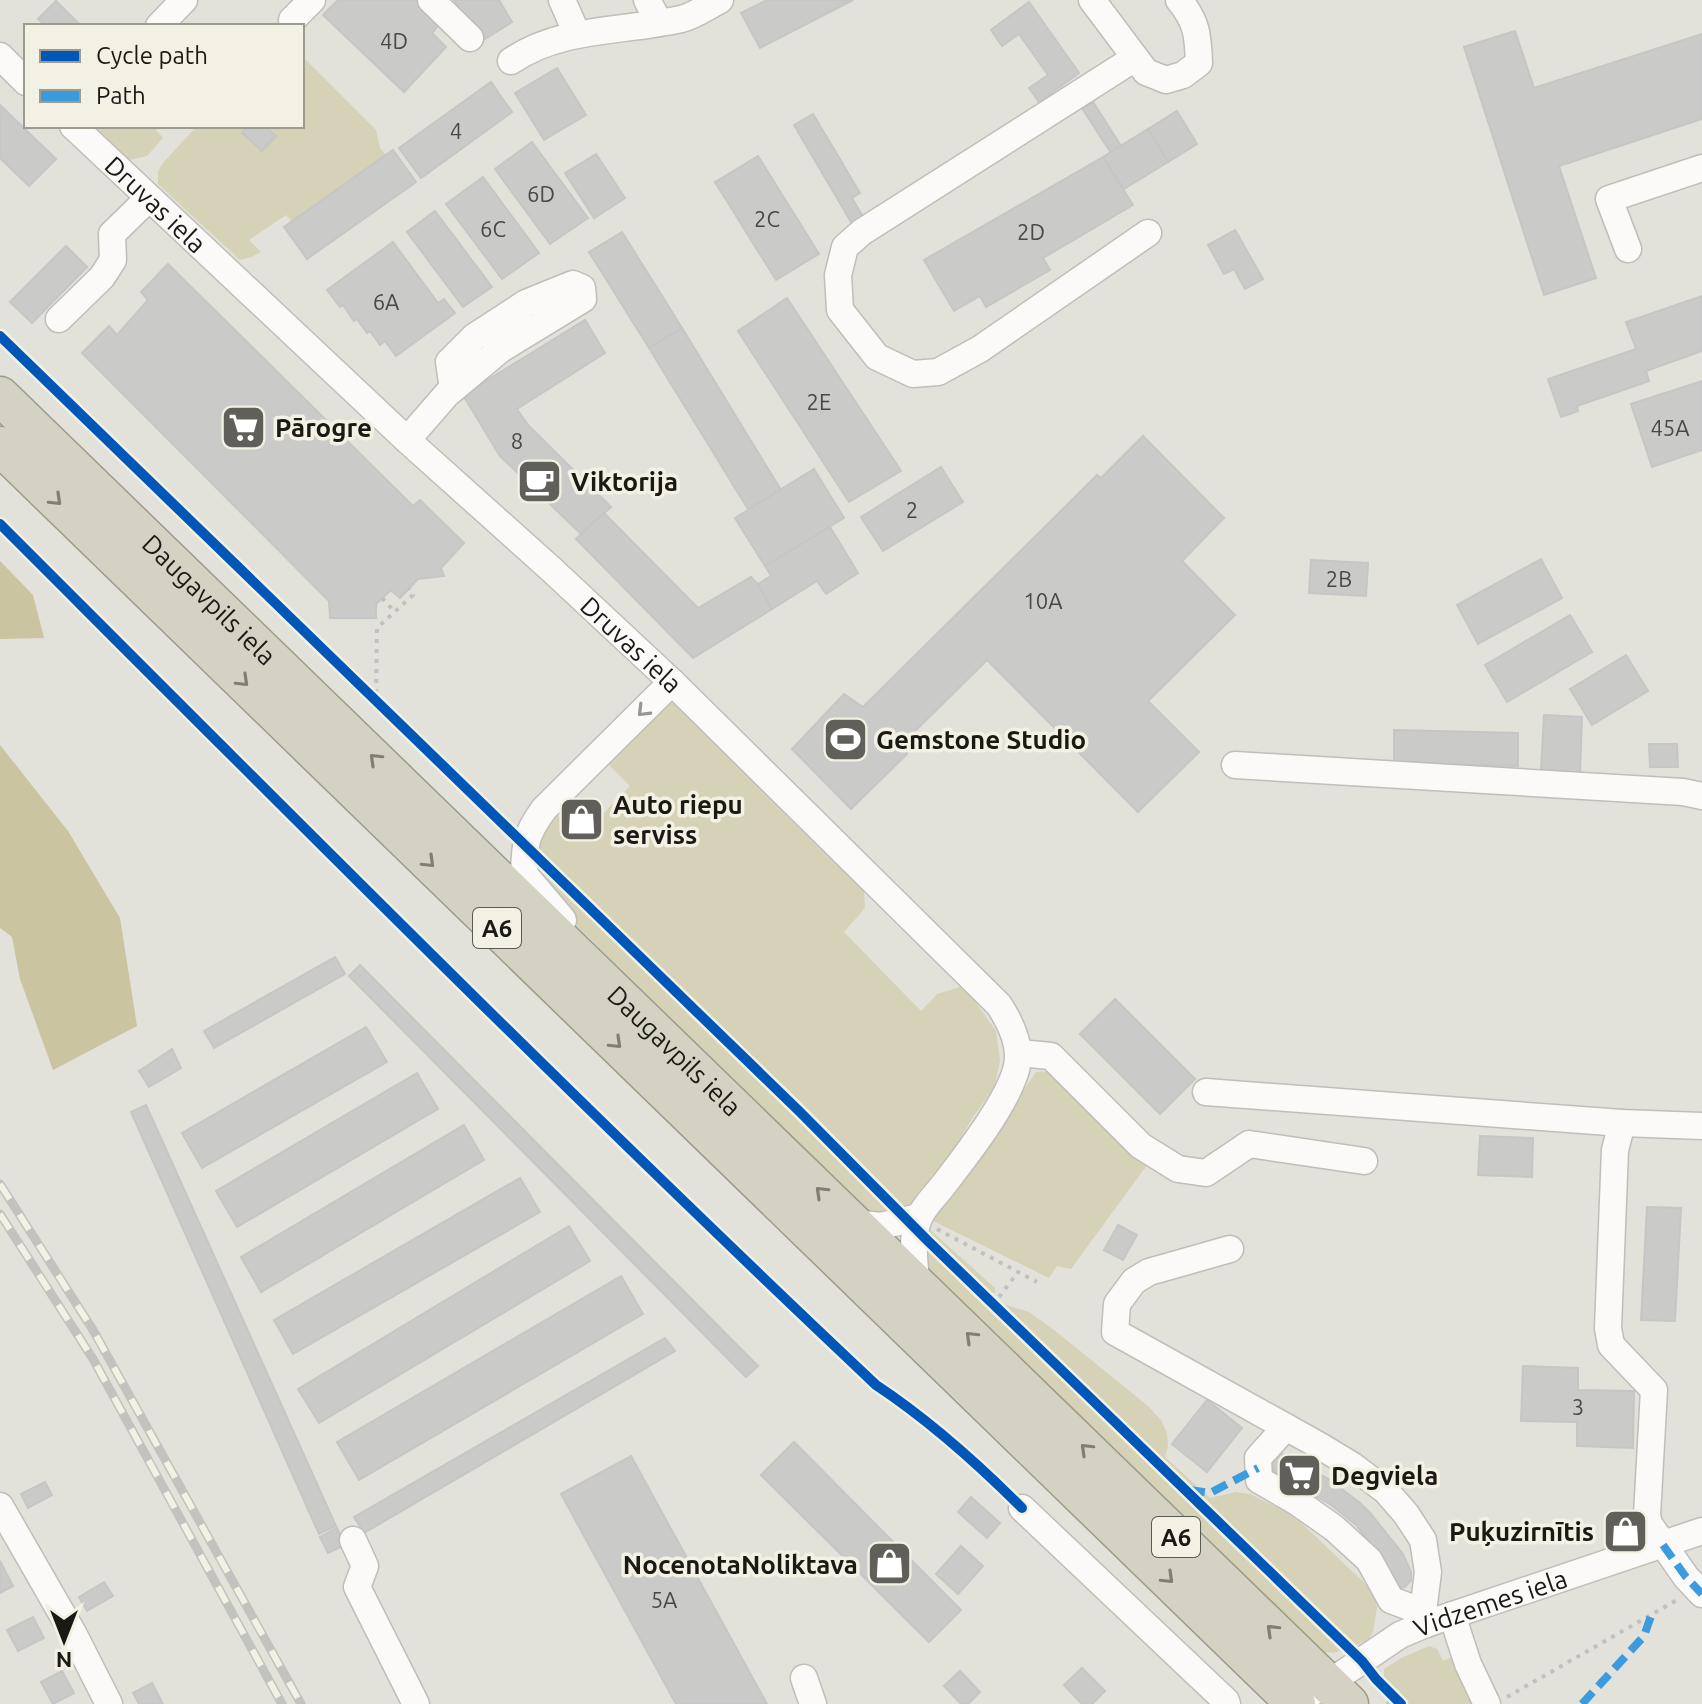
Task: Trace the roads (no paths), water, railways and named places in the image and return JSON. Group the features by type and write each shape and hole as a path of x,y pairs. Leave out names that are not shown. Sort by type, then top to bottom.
{"highway":[{"name":"Daugavpils iela","path":"0,396 1338,1694"},
{"name":"Daugavpils iela","path":"0,446 1295,1704"}],"street":[{"path":"161,24 184,0"},
{"path":"292,20 312,0"},
{"path":"431,0 470,38"},
{"path":"562,0 577,34"},
{"path":"511,61 527,50 653,11 683,19 720,0"},
{"path":"1092,0 1146,72 1166,80 1183,75 1199,63 1198,36 1190,13 1179,0"},
{"path":"0,56 24,80"},
{"path":"1135,58 862,232 845,247 838,275 840,310 877,357 913,374 938,372 980,349 1148,233"},
{"name":"Druvas iela","path":"75,128 407,440 672,682 999,1005 1008,1020 1019,1053"},
{"path":"1628,249 1609,199 1702,168"},
{"path":"59,319 102,277 113,260 112,234 149,198"},
{"path":"407,440 453,389 501,349 583,299 582,288 573,284 526,303 474,337 449,362 453,389"},
{"path":"572,950 565,922 524,874 529,830 544,809 672,682"},
{"path":"1235,765 1683,792 1702,796"},
{"path":"917,1285 914,1248 919,1217 1006,1096 1018,1067 1019,1053 1051,1056 1141,1146 1178,1169 1206,1173 1249,1144 1364,1161"},
{"path":"1206,1092 1622,1123 1702,1126"},
{"path":"1622,1123 1615,1150 1608,1328 1611,1345 1654,1390 1649,1524 1699,1592"},
{"path":"853,1223 881,1226 919,1217"},
{"path":"1230,1249 1149,1272 1134,1281 1117,1304 1115,1332 1286,1427 1353,1466 1386,1491 1423,1540 1428,1572 1424,1618 1391,1600 1369,1560 1334,1528 1259,1480 1258,1458 1286,1427"},
{"path":"0,1506 73,1633 109,1704"},
{"path":"1022,1508 1227,1704"},
{"name":"Vidzemes iela","path":"1295,1704 1338,1694 1400,1635 1424,1618 1452,1615 1702,1531"},
{"path":"353,1540 365,1566 357,1587 416,1704"},
{"path":"1452,1615 1468,1664 1493,1703"},
{"path":"804,1678 813,1704"}],"railway":[{"path":"0,1184 93,1330 301,1704"},
{"path":"0,1214 93,1359 282,1704"}],"place":[{"name":"Pārogre","path":"244,427"},
{"name":"Viktorija","path":"540,481"},
{"name":"Gemstone Studio","path":"845,739"},
{"name":"Auto riepu serviss","path":"582,819"},
{"name":"Degviela","path":"1300,1475"},
{"name":"Puķuzirnītis","path":"1625,1531"},
{"name":"NocenotaNoliktava","path":"889,1564"}]}
